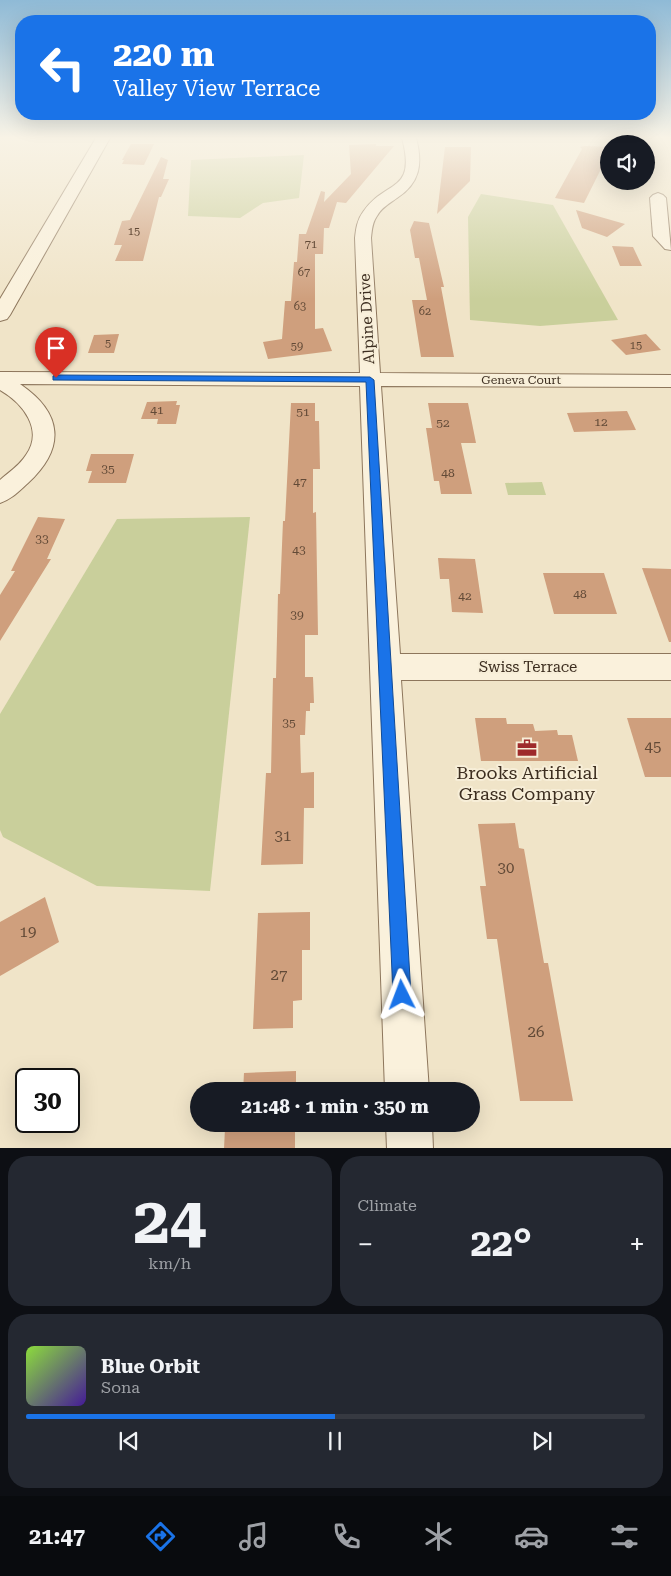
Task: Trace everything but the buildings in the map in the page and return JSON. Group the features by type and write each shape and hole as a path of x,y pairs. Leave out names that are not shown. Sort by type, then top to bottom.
{"street":[{"path":"0,315 72,192"},
{"name":"Alpine Drive","path":"393,192 374,207 363,227 407,1082"},
{"path":"658,198 661,236 671,245"},
{"name":"Geneva Court","path":"0,378 671,381"},
{"path":"0,382 17,390 29,399 37,410 44,426 45,439 36,458 0,494"},
{"name":"Swiss Terrace","path":"385,667 671,667"},
{"path":"409,1132 410,1148"}],"green space":[{"path":"189,192 300,192 299,198 263,203 240,218 188,216"},
{"path":"481,194 553,205 618,320 540,326 470,320 468,217"},
{"path":"542,482 546,495 508,495 505,483"},
{"path":"250,517 210,891 97,886 3,837 0,830 0,714 117,519"}],"place":[{"name":"Brooks Artificial Grass Company","path":"527,748"}],"route":[{"path":"56,378 370,380 402,995"}]}
